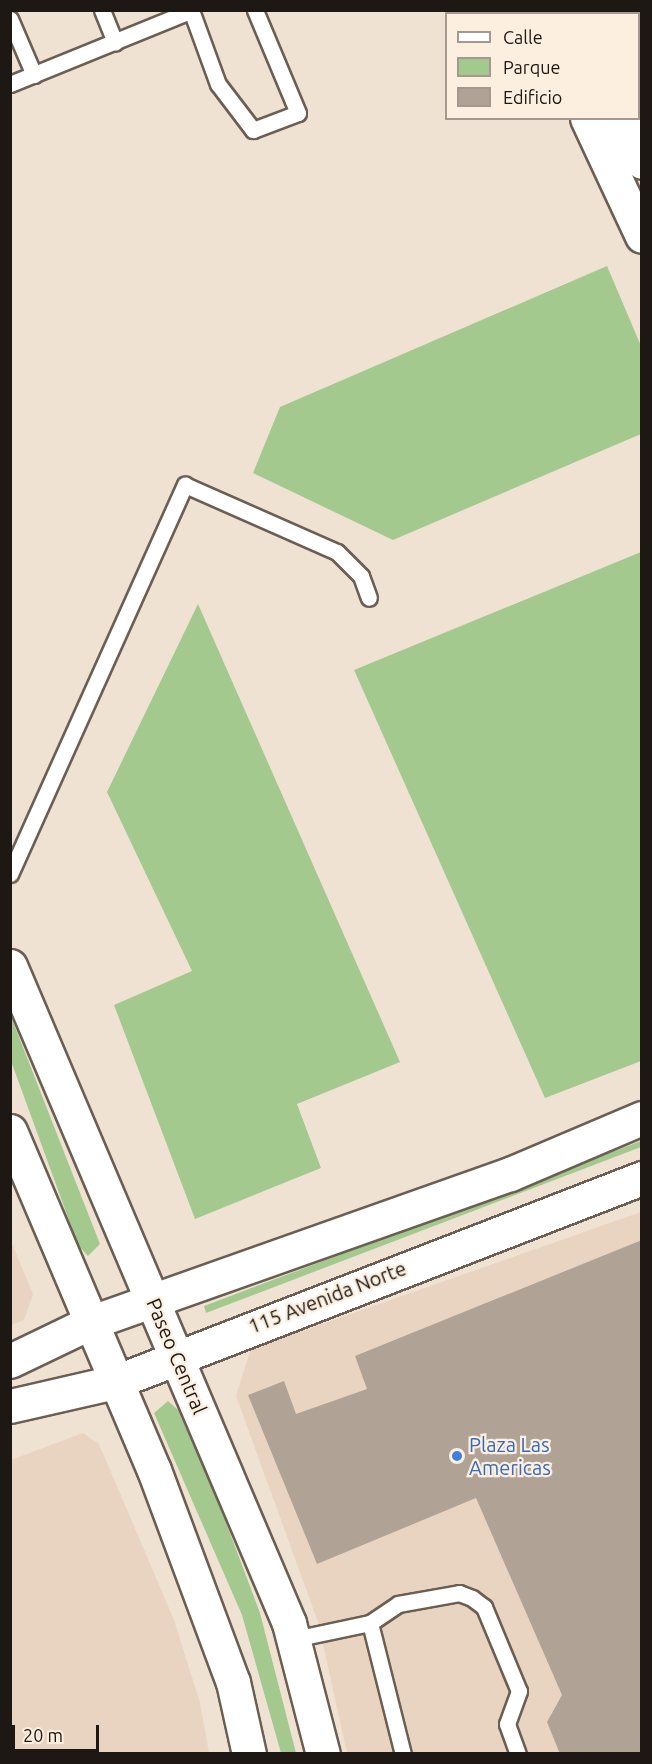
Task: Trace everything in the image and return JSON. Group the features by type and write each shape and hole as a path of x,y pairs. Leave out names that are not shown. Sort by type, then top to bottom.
{"main road":[{"path":"588,120 642,236"},
{"path":"623,120 642,162"},
{"name":"Paseo Central","path":"10,966 155,1303 294,1639 323,1754"},
{"path":"10,1361 89,1323 155,1303 510,1174 642,1118"},
{"path":"10,1131 115,1382 229,1672 249,1754"},
{"name":"115 Avenida Norte","path":"10,1406 39,1395 115,1382 176,1354 642,1178"}],"lane":[{"path":"102,10 115,42"},
{"path":"10,84 192,11 218,84 254,130 298,113 255,10"},
{"path":"10,19 34,75"},
{"path":"10,874 185,485 337,552 361,576 369,598"},
{"path":"294,1639 370,1623 398,1604 459,1593 484,1607 519,1691 507,1724 518,1754"},
{"path":"370,1623 403,1754"}],"shaded area":[{"path":"641,1212 641,1753 347,1753 318,1622 236,1396 251,1349"},
{"path":"10,1239 33,1294 24,1320 11,1325"},
{"path":"83,1433 99,1444 174,1620 200,1703 209,1753 11,1753 11,1460"}],"green space":[{"path":"607,266 641,346 641,434 393,540 253,473 280,407"},
{"path":"641,552 641,1061 545,1098 354,670"},
{"path":"198,604 400,1062 297,1104 321,1168 195,1219 114,1005 192,971 107,792"},
{"path":"10,1014 100,1244 88,1256 78,1245 11,1061"},
{"path":"641,1141 641,1147 206,1313 204,1306"},
{"path":"168,1401 178,1410 216,1496 260,1613 296,1753 281,1753 242,1615 154,1413"}],"building":[{"name":"Plaza Las Americas","path":"642,1240 642,1754 560,1754 547,1722 562,1695 476,1498 317,1564 248,1395 284,1381 296,1414 367,1389 355,1356"}],"place":[{"name":"Plaza Las Americas","path":"457,1456"}]}
